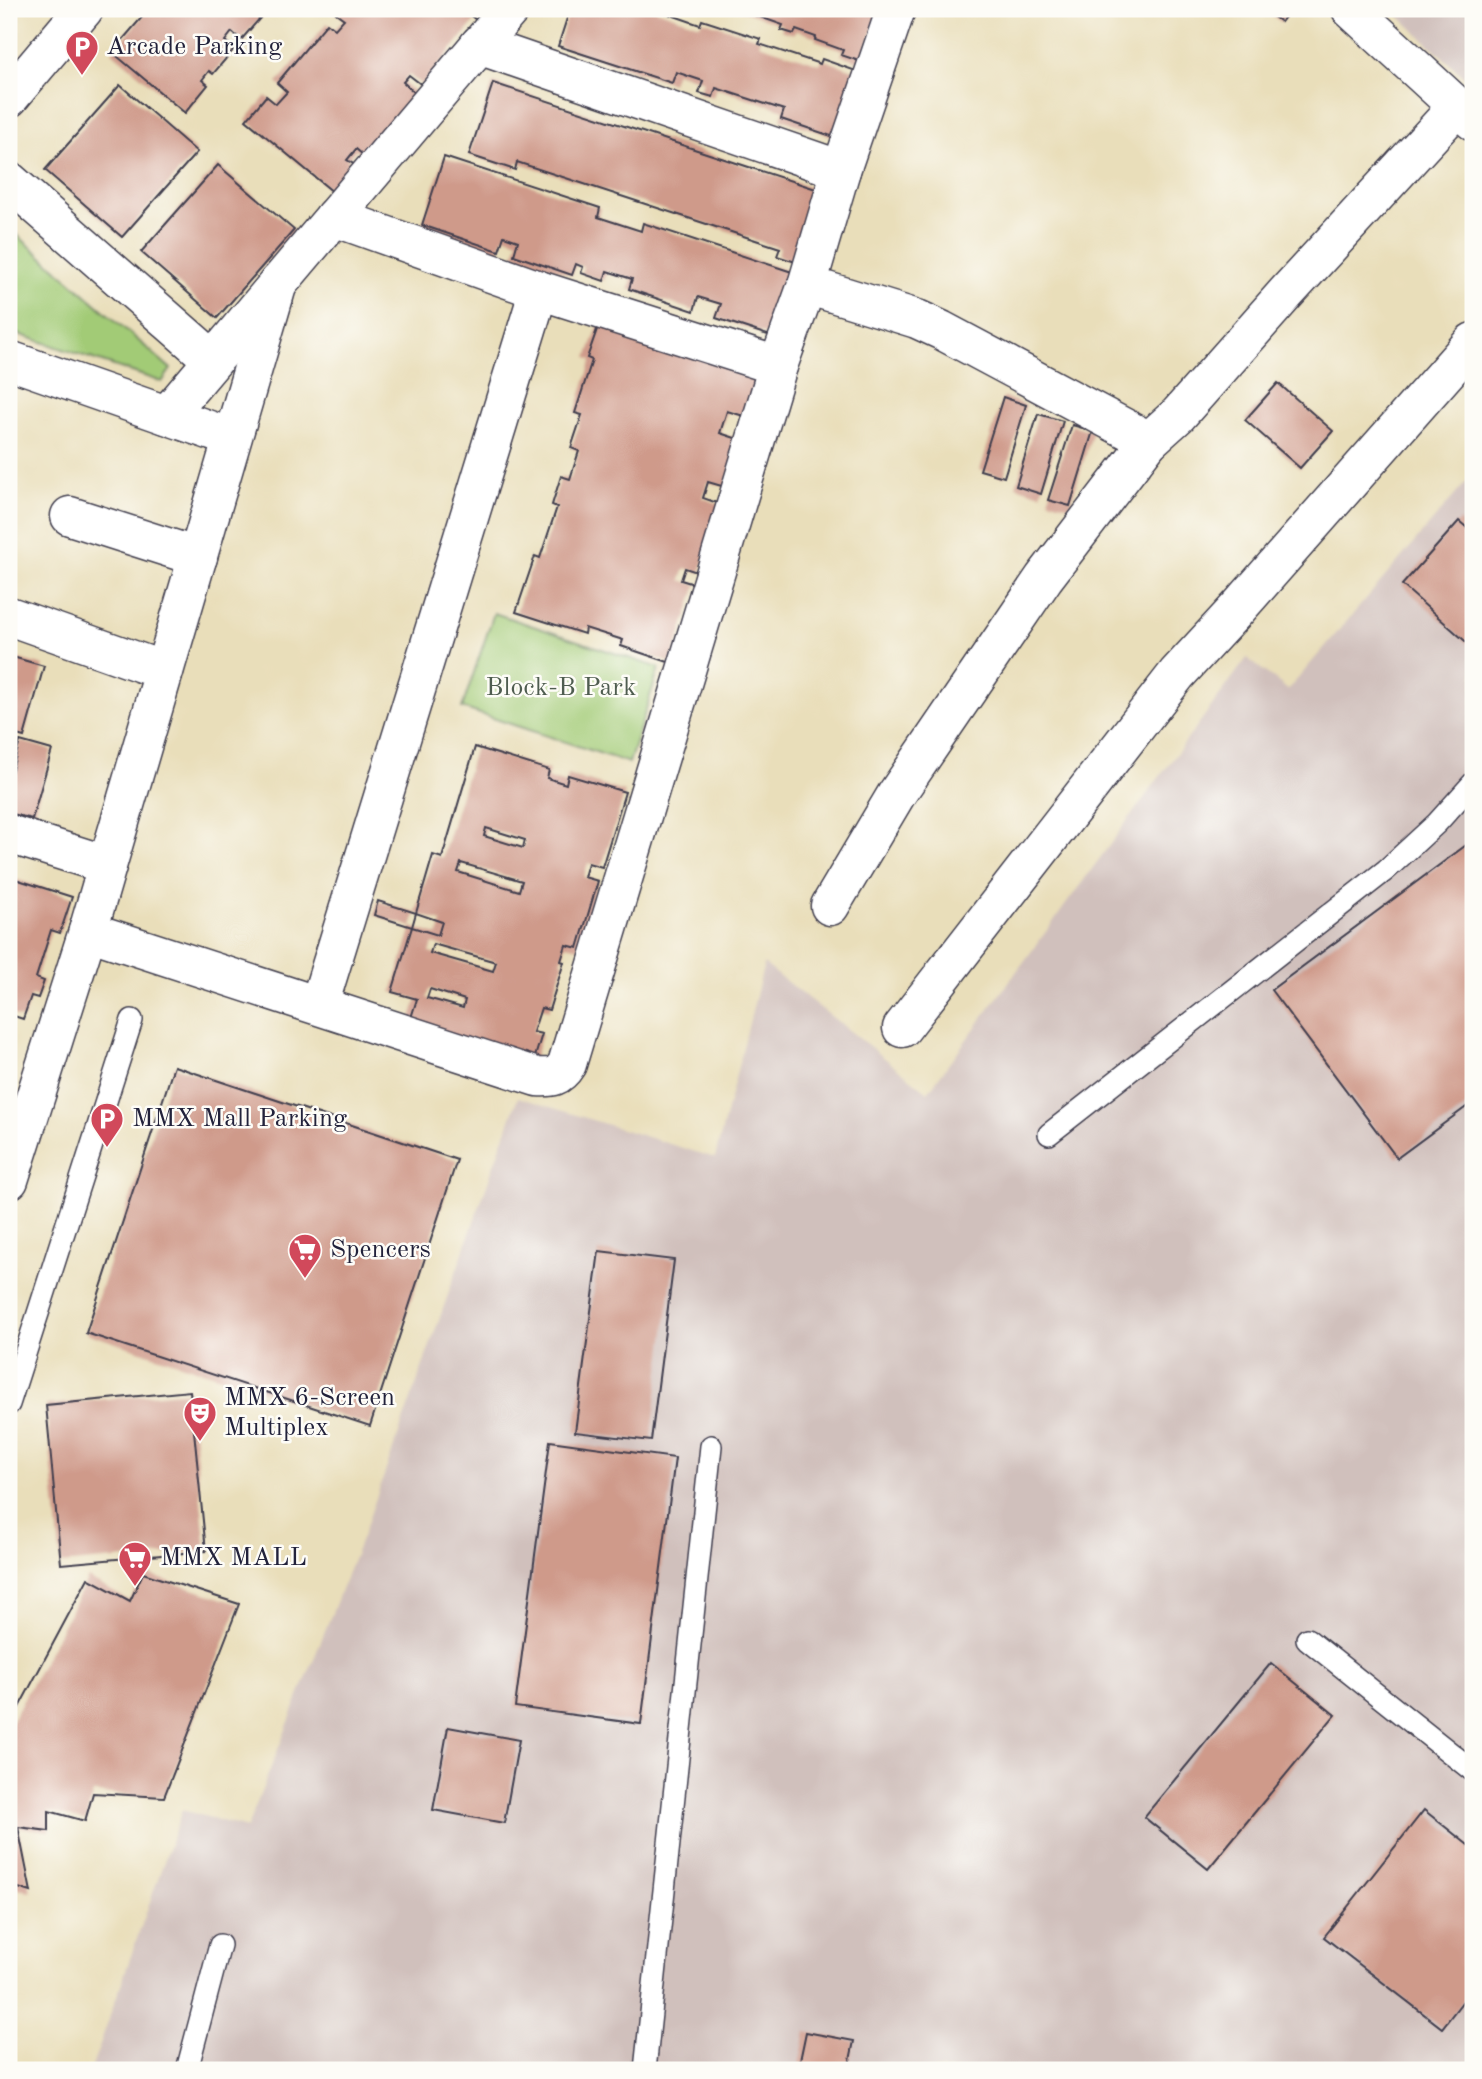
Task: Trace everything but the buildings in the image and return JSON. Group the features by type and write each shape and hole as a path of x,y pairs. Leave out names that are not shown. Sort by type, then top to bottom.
{"street":[{"path":"9,98 84,9"},
{"path":"167,415 510,9"},
{"path":"88,930 537,1077 550,1078 560,1074 567,1064 778,366 807,285 841,170 896,9"},
{"path":"830,906 896,795 1044,578 1149,440 1178,415 1286,293 1465,114 1351,9"},
{"path":"479,45 841,170"},
{"path":"9,181 213,360"},
{"path":"334,217 539,290 778,366"},
{"path":"9,1180 88,930 278,283"},
{"path":"807,285 917,319 1149,440"},
{"path":"320,1005 539,290"},
{"path":"902,1028 1177,674 1473,342"},
{"path":"9,360 232,438"},
{"path":"70,516 198,557"},
{"path":"9,616 164,671"},
{"path":"9,834 107,865"}],"lane":[{"path":"1049,1134 1377,878 1437,823 1473,783"},
{"path":"9,1404 132,1020"},
{"path":"645,2070 710,1446"},
{"path":"1307,1639 1473,1771"},
{"path":"187,2070 220,1945"}],"shaded area":[{"path":"1391,9 1473,9 1473,85"},
{"path":"1473,474 1473,2070 91,2070 182,1810 247,1828 364,1532 518,1097 715,1158 764,964 928,1092 1247,658 1288,690"}],"green space":[{"path":"9,228 171,369 162,382 9,331"},
{"name":"Block-B Park","path":"494,613 659,668 629,763 462,708"}],"place":[{"name":"Arcade Parking","path":"82,77"},
{"name":"MMX Mall Parking","path":"107,1149"},
{"name":"Spencers","path":"305,1280"},
{"name":"MMX 6-Screen Multiplex","path":"200,1443"},
{"name":"MMX MALL","path":"135,1588"}]}
